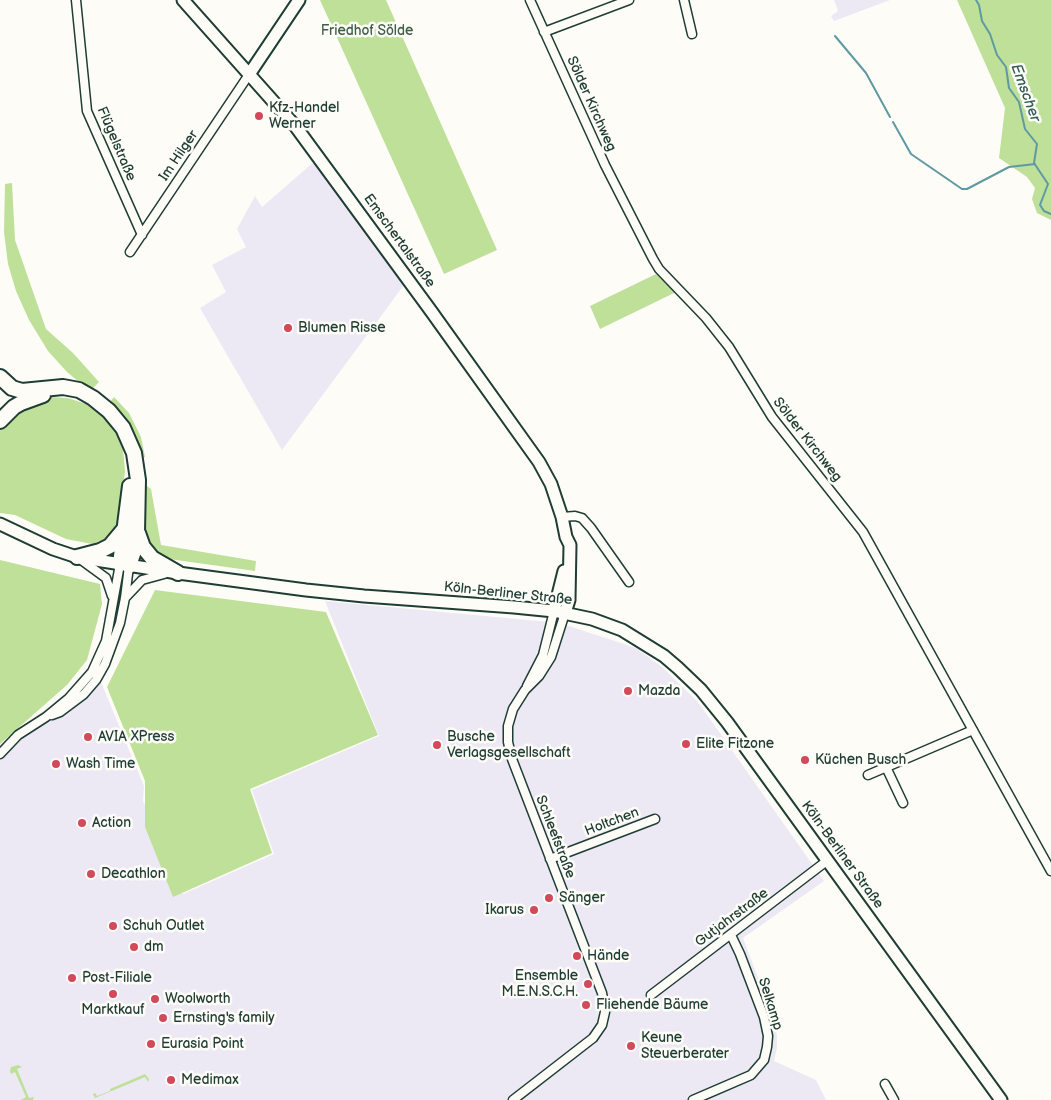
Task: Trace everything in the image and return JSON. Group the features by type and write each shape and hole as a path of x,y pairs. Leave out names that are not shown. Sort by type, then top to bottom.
{"highway":[{"path":"0,377 12,388 22,391 63,387 79,390 93,398 117,420 130,440 136,462 138,480 125,565"},
{"path":"0,421 21,403 34,397 50,394 86,400 106,414 120,433 125,444 129,462 131,530 147,552 159,563 178,573"},
{"path":"77,557 109,546 131,530"}],"main road":[{"name":"Emschertalstraße","path":"183,0 296,126 528,445 550,484 570,545 569,600 560,612"},
{"path":"250,73 299,0"},
{"name":"Köln-Berliner Straße","path":"0,524 53,549 77,557 178,573 355,595 560,612 592,619 622,630 664,656 688,677 727,722 828,860 996,1098"}],"street":[{"name":"Flügelstraße","path":"76,0 87,111 142,235"},
{"name":"Sölder Kirchweg","path":"530,0 605,166 658,268 706,318 723,340 772,417 864,532 1051,871"},
{"path":"544,32 628,0"},
{"path":"684,0 692,34"},
{"name":"Im Hilger","path":"130,252 250,73"},
{"path":"562,517 575,516 582,518 629,582"},
{"path":"77,557 106,578 111,590 113,605"},
{"path":"46,717 60,712 71,705 84,694 98,677 114,643 125,598 125,565"},
{"path":"0,754 18,735 46,717 69,698 92,672 106,641 113,605 125,565"},
{"path":"125,598 137,584 145,579 163,574 178,573"},
{"name":"Schleefstraße","path":"513,1100 593,1038 604,1018 605,1007 602,993 509,750 508,733 510,717 518,700 539,676 552,656 560,612"},
{"path":"868,775 973,730"},
{"path":"886,767 903,803"},
{"name":"Holtchen","path":"550,859 655,819"},
{"name":"Gutjahrstraße","path":"651,995 828,860"},
{"name":"Selkamp","path":"693,1100 751,1075 764,1060 767,1047 768,1036 764,1017 731,935"},
{"path":"885,1084 894,1100"}],"shaded area":[{"path":"834,0 890,0 834,21 831,16 838,11"},
{"path":"315,161 404,285 282,450 200,308 226,292 212,265 246,247 237,229 255,196 262,207"},
{"path":"325,601 560,623 636,648 662,667 698,702 824,881 743,938 773,1018 777,1036 774,1061 816,1080 826,1100 0,1100 0,748 15,733 96,670 144,786 143,801 183,894 274,854 252,790 379,736"}],"green space":[{"name":"Friedhof Sölde","path":"320,0 386,0 497,250 444,274"},
{"path":"957,0 1051,0 1051,220 1037,213 1032,199 1035,188 1027,177 999,158 1005,108"},
{"path":"12,183 15,240 46,329 73,353 99,382 90,391 67,372 48,351 29,320 16,291 8,264 4,232 5,184"},
{"path":"656,274 676,292 600,329 590,306"},
{"path":"50,397 68,398 86,404 102,414 116,433 123,449 125,471 118,527 114,533 105,539 92,544 66,539 15,515 0,513 0,428 33,401"},
{"path":"114,397 129,413 141,437 145,457 138,459 107,406"},
{"path":"143,483 151,489 161,545 256,561 255,571 162,558 151,551 142,532"},
{"path":"0,560 100,584 102,604 87,660 67,685 0,744"},
{"path":"155,590 326,612 378,735 250,789 272,853 173,897 145,827 145,781 107,687"},
{"path":"18,1065 22,1067 17,1069 29,1098 34,1097 33,1100 21,1100 26,1097 15,1072 11,1074 10,1071 11,1067"},
{"path":"145,1074 149,1079 148,1082 145,1077 95,1098 93,1094 95,1093 97,1096 110,1091 110,1089"}],"waterway":[{"name":"Emscher","path":"976,0 979,5 982,21 990,34 997,55 1006,67 1009,88 1019,102 1025,129 1037,144 1034,163 1048,184 1040,205 1044,211 1051,214"},
{"path":"835,36 866,73 890,117"},
{"path":"893,122 911,154 962,189 967,189 1009,167 1035,164"}],"place":[{"name":"Kfz-Handel Werner","path":"259,116"},
{"name":"Blumen Risse","path":"288,328"},
{"name":"Mazda","path":"628,691"},
{"name":"AVIA XPress","path":"88,737"},
{"name":"Elite Fitzone","path":"686,744"},
{"name":"Busche Verlagsgesellschaft","path":"437,745"},
{"name":"Küchen Busch","path":"805,760"},
{"name":"Wash Time","path":"56,764"},
{"name":"Action","path":"82,823"},
{"name":"Decathlon","path":"91,874"},
{"name":"Sänger","path":"549,898"},
{"name":"Ikarus","path":"534,910"},
{"name":"Schuh Outlet","path":"113,926"},
{"name":"dm","path":"134,947"},
{"name":"Hände","path":"577,956"},
{"name":"Post-Filiale","path":"72,978"},
{"name":"Ensemble M.E.N.S.C.H.","path":"588,984"},
{"name":"Marktkauf","path":"113,994"},
{"name":"Woolworth","path":"155,999"},
{"name":"Fliehende Bäume","path":"586,1005"},
{"name":"Ernsting's family","path":"163,1018"},
{"name":"Eurasia Point","path":"151,1044"},
{"name":"Keune Steuerberater","path":"631,1046"},
{"name":"Medimax","path":"171,1080"}]}
